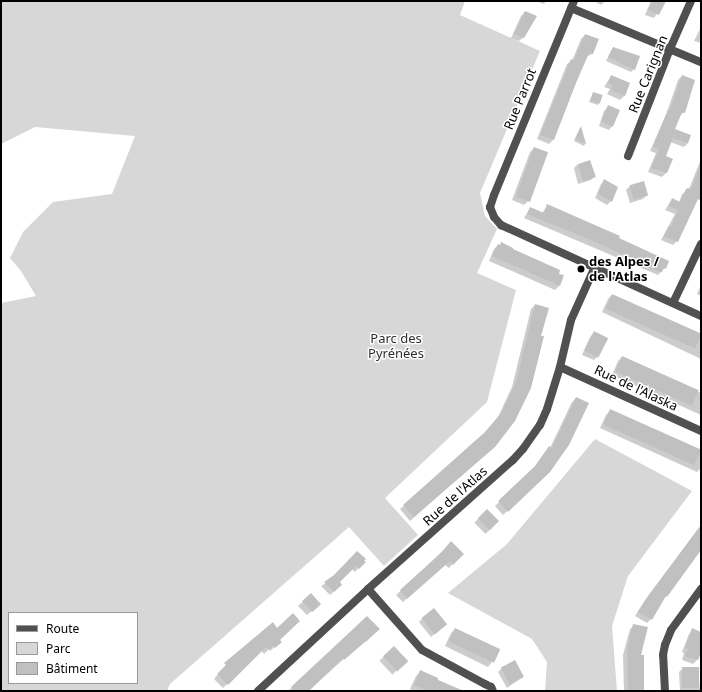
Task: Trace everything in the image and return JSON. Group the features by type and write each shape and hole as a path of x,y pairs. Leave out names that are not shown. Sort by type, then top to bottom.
{"street":[{"name":"Rue Carignan","path":"628,156 670,49 691,1"},
{"path":"573,4 701,62"},
{"name":"Rue Parrot","path":"573,4 490,207 494,217 501,225 594,269"},
{"path":"673,303 701,244"},
{"path":"594,269 701,316"},
{"name":"Rue de l'Atlas","path":"258,691 368,589 513,460 532,438 547,409 560,367 570,320 594,269"},
{"name":"Rue de l'Alaska","path":"560,367 701,431"},
{"path":"665,691 663,655 665,645 671,630 701,588"},
{"path":"368,589 422,650 491,687 493,691"}],"green space":[{"name":"Parc des Pyrénées","path":"1,1 465,1 460,15 540,51 480,193 485,216 497,229 477,273 516,290 487,402 385,498 418,535 384,566 349,527 170,684 167,691 1,691 1,303 36,296 21,271 10,258 23,232 53,202 112,194 135,136 35,127 1,144"},
{"path":"595,439 692,491 628,576 612,626 617,691 545,691 547,662 532,639 448,593 507,544"}],"building":[{"path":"652,1 666,1 659,15 648,10"},
{"path":"525,11 537,16 524,38 514,34"},
{"path":"585,34 599,39 593,54 589,53 554,140 540,135 571,59 574,60"},
{"path":"613,47 640,56 635,70 608,57"},
{"path":"611,75 630,83 625,96 611,90 613,85 608,83"},
{"path":"682,75 695,80 685,113 682,112 675,129 691,135 688,143 673,138 666,156 673,159 667,173 651,168 659,149 653,147 668,110 670,110"},
{"path":"593,92 603,95 600,104 590,101"},
{"path":"608,105 620,110 613,127 601,122"},
{"path":"581,126 586,144 575,139"},
{"path":"534,147 548,152 530,202 516,197"},
{"path":"590,160 596,177 584,181 578,164"},
{"path":"700,166 701,201 698,199 678,242 664,236 669,226 671,227 678,210 669,206 672,198 680,202 686,189 691,189"},
{"path":"604,179 618,187 612,202 598,194"},
{"path":"644,181 648,195 634,200 630,185"},
{"path":"547,204 620,236 619,238 669,261 666,269 664,268 662,272 656,271 596,242 527,214 530,207 544,213"},
{"path":"501,242 560,270 559,274 564,275 560,286 492,256 498,244 500,245"},
{"path":"612,294 701,334 695,348 605,309"},
{"path":"535,304 549,308 541,336 544,336 531,388 515,421 495,447 414,517 403,505 485,432 502,412 516,382"},
{"path":"594,331 608,338 598,358 584,351"},
{"path":"622,356 699,390 692,406 615,372"},
{"path":"576,397 589,403 569,445 550,472 508,512 498,501 535,466 549,446 552,448"},
{"path":"610,409 701,450 694,465 603,425"},
{"path":"487,509 499,521 490,530 478,518"},
{"path":"701,525 701,550 667,597 666,596 652,620 638,612 649,595"},
{"path":"451,541 464,554 453,565 450,561 407,599 400,590 441,553"},
{"path":"357,551 366,559 364,561 366,562 359,569 356,566 340,582 342,585 334,592 324,582 334,575"},
{"path":"311,593 321,604 312,612 302,601"},
{"path":"434,608 447,624 435,634 422,618"},
{"path":"293,613 300,621 280,640 282,642 275,648 273,646 269,650 266,647 228,685 217,674 226,665 224,663 273,622 277,628"},
{"path":"367,616 380,629 344,660 343,658 309,691 295,691 291,687"},
{"path":"633,624 648,627 641,655 644,655 644,691 628,691 627,650"},
{"path":"455,628 500,649 494,663 449,642"},
{"path":"692,628 701,632 701,653 698,660 685,656 688,649 685,648"},
{"path":"394,646 408,661 397,672 383,656"},
{"path":"515,660 524,677 510,684 501,668"},
{"path":"682,667 699,667 699,688 682,688"},
{"path":"420,670 438,678 438,680 464,691 428,691 414,685"}],"place":[{"name":"des Alpes / de l'Atlas","path":"581,269"}]}
